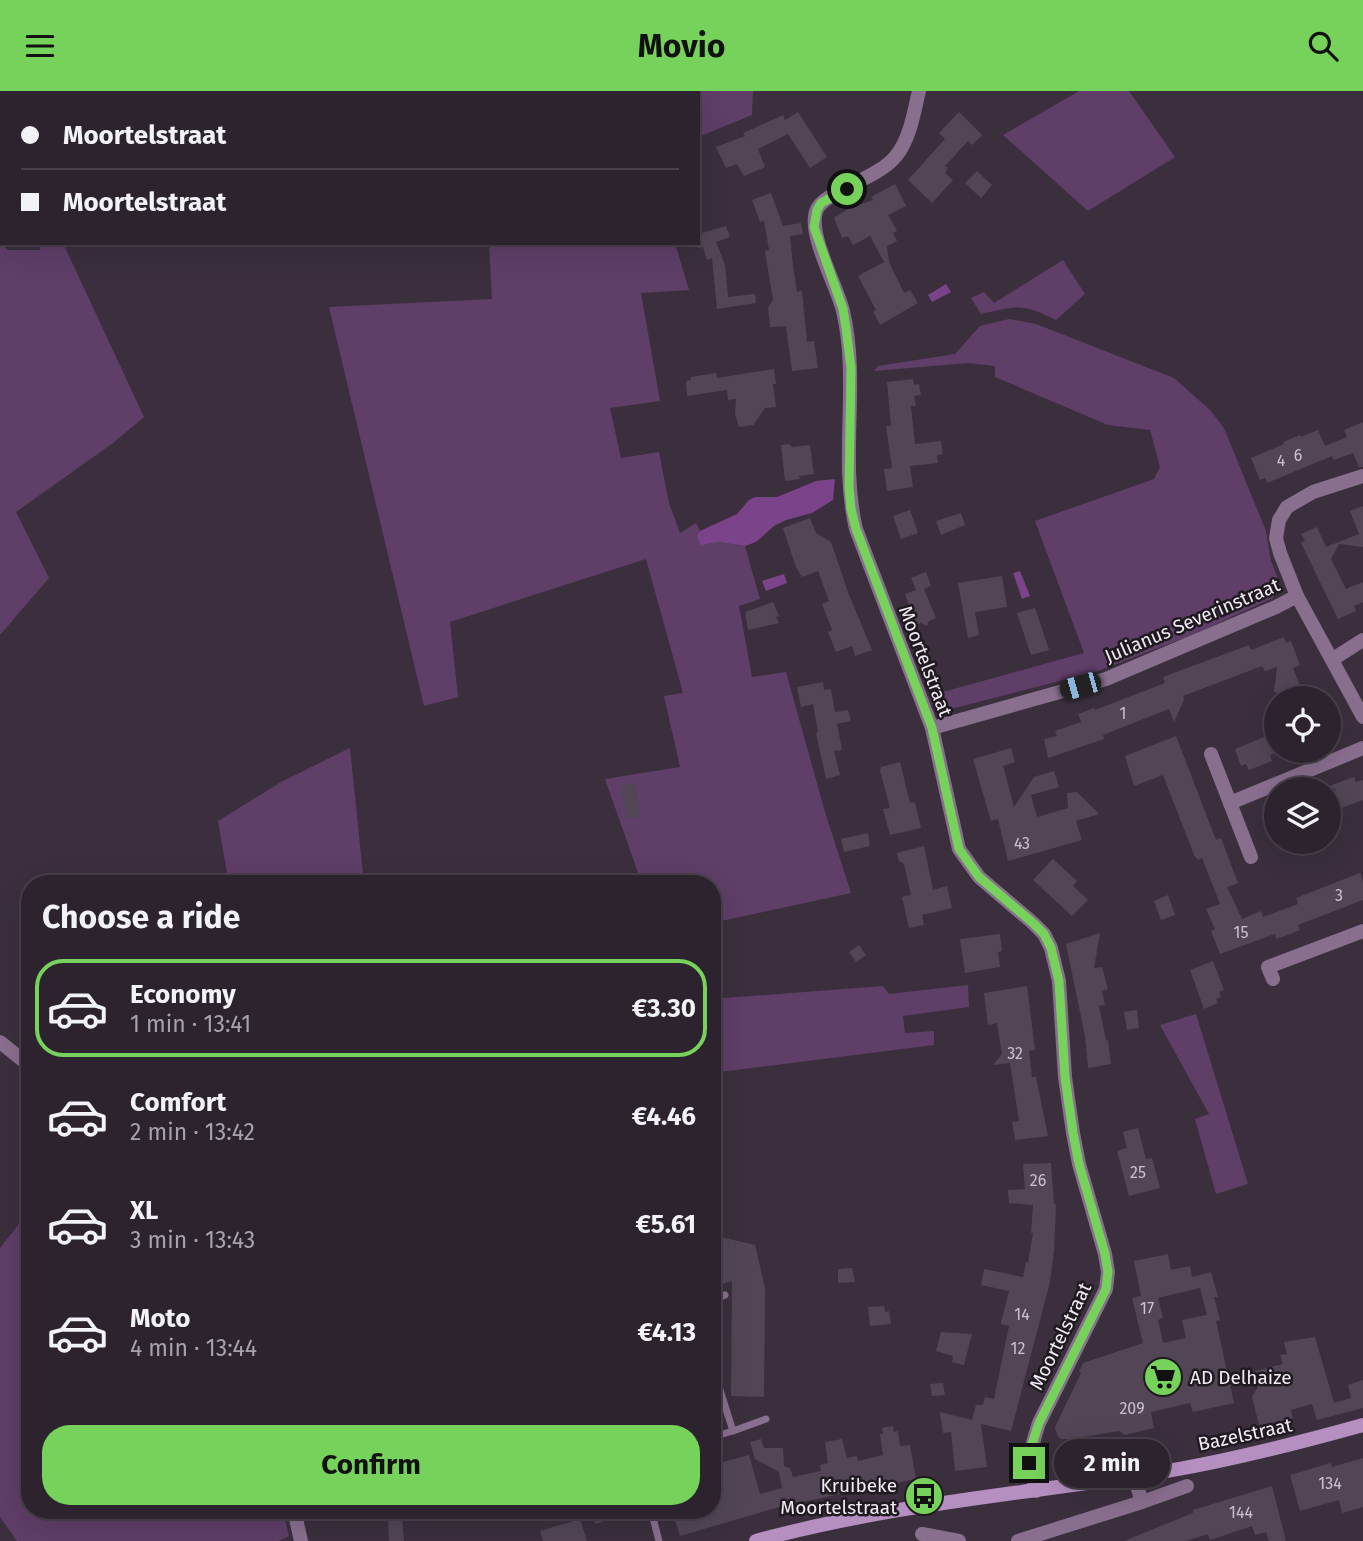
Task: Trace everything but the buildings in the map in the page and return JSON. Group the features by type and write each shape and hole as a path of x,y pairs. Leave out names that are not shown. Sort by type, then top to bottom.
{"main road":[{"name":"Bazelstraat","path":"756,1541 796,1530 897,1511 1134,1476 1293,1444 1363,1425"}],"street":[{"name":"Moortelstraat","path":"919,91 903,145 897,155 886,167 866,180 821,203 814,227 843,309 846,328 851,368 851,509 856,529 932,728 959,849 979,877 1044,934 1051,948 1059,981 1065,1077 1079,1164 1108,1272 1106,1289 1039,1423 1032,1444 1029,1463 1036,1491"},
{"name":"Julianus Severinstraat","path":"932,728 1105,679 1297,596 1276,538 1279,520 1287,507 1299,499 1363,476"},
{"path":"1297,596 1363,717"},
{"path":"1333,659 1363,640"},
{"path":"1230,803 1363,748"},
{"path":"1211,754 1251,857"},
{"path":"1266,972 1363,931"},
{"path":"0,1042 21,1059"},
{"path":"1134,1476 1142,1502"},
{"path":"1018,1541 1187,1486"},
{"path":"296,1519 301,1541"},
{"path":"922,1534 959,1541"}],"lane":[{"path":"721,1298 725,1296"},
{"path":"721,1404 733,1431"},
{"path":"721,1434 766,1419"},
{"path":"653,1519 659,1541"}],"shaded area":[{"path":"700,91 753,91 752,115 700,136"},
{"path":"1079,91 1129,91 1175,157 1088,211 1003,135"},
{"path":"0,245 8,250 40,250 39,245 64,245 144,417 113,443 16,512 49,578 0,635"},
{"path":"489,245 676,245 689,290 641,293 660,401 610,408 621,458 659,452 669,503 680,533 696,523 701,544 719,542 745,546 760,599 739,606 752,677 786,672 851,893 721,921 721,875 639,875 605,779 680,767 664,696 683,693 646,559 450,622 458,697 424,706 329,307 492,299"},
{"path":"1063,260 1085,294 1056,320 1020,308 981,314 971,298 984,292 994,303"},
{"path":"946,284 951,292 932,302 928,295"},
{"path":"1009,319 1036,324 1174,378 1210,410 1224,428 1266,531 1279,589 1273,598 1192,635 1098,671 943,711 934,709 928,696 1084,653 1035,521 1154,479 1160,467 1150,430 1108,425 995,377 995,366 968,363 874,371 878,366 955,354 980,326"},
{"path":"835,479 833,500 812,513 774,526 756,542 745,546 719,542 700,545 697,535 700,531 737,514 755,497 777,497 816,481"},
{"path":"1020,571 1030,596 1022,599 1013,573"},
{"path":"784,574 787,583 766,591 762,581"},
{"path":"350,748 363,875 227,875 218,821 281,782"},
{"path":"968,985 969,1007 903,1016 905,1033 934,1031 934,1045 721,1072 721,998 883,986 889,994"},
{"path":"1196,1014 1248,1184 1216,1194 1195,1119 1209,1114 1160,1025"},
{"path":"21,1221 21,1519 285,1519 289,1536 279,1541 17,1541 0,1517 0,1248"}],"place":[{"name":"AD Delhaize","path":"1163,1377"},
{"name":"Kruibeke Moortelstraat","path":"924,1496"}],"route":[{"path":"847,189 821,203 814,219 814,227 843,309 846,328 851,368 851,509 856,529 932,728 959,849 979,877 1033,923 1044,934 1051,948 1059,981 1065,1077 1073,1133 1108,1272 1106,1289 1039,1423 1029,1463"}]}
